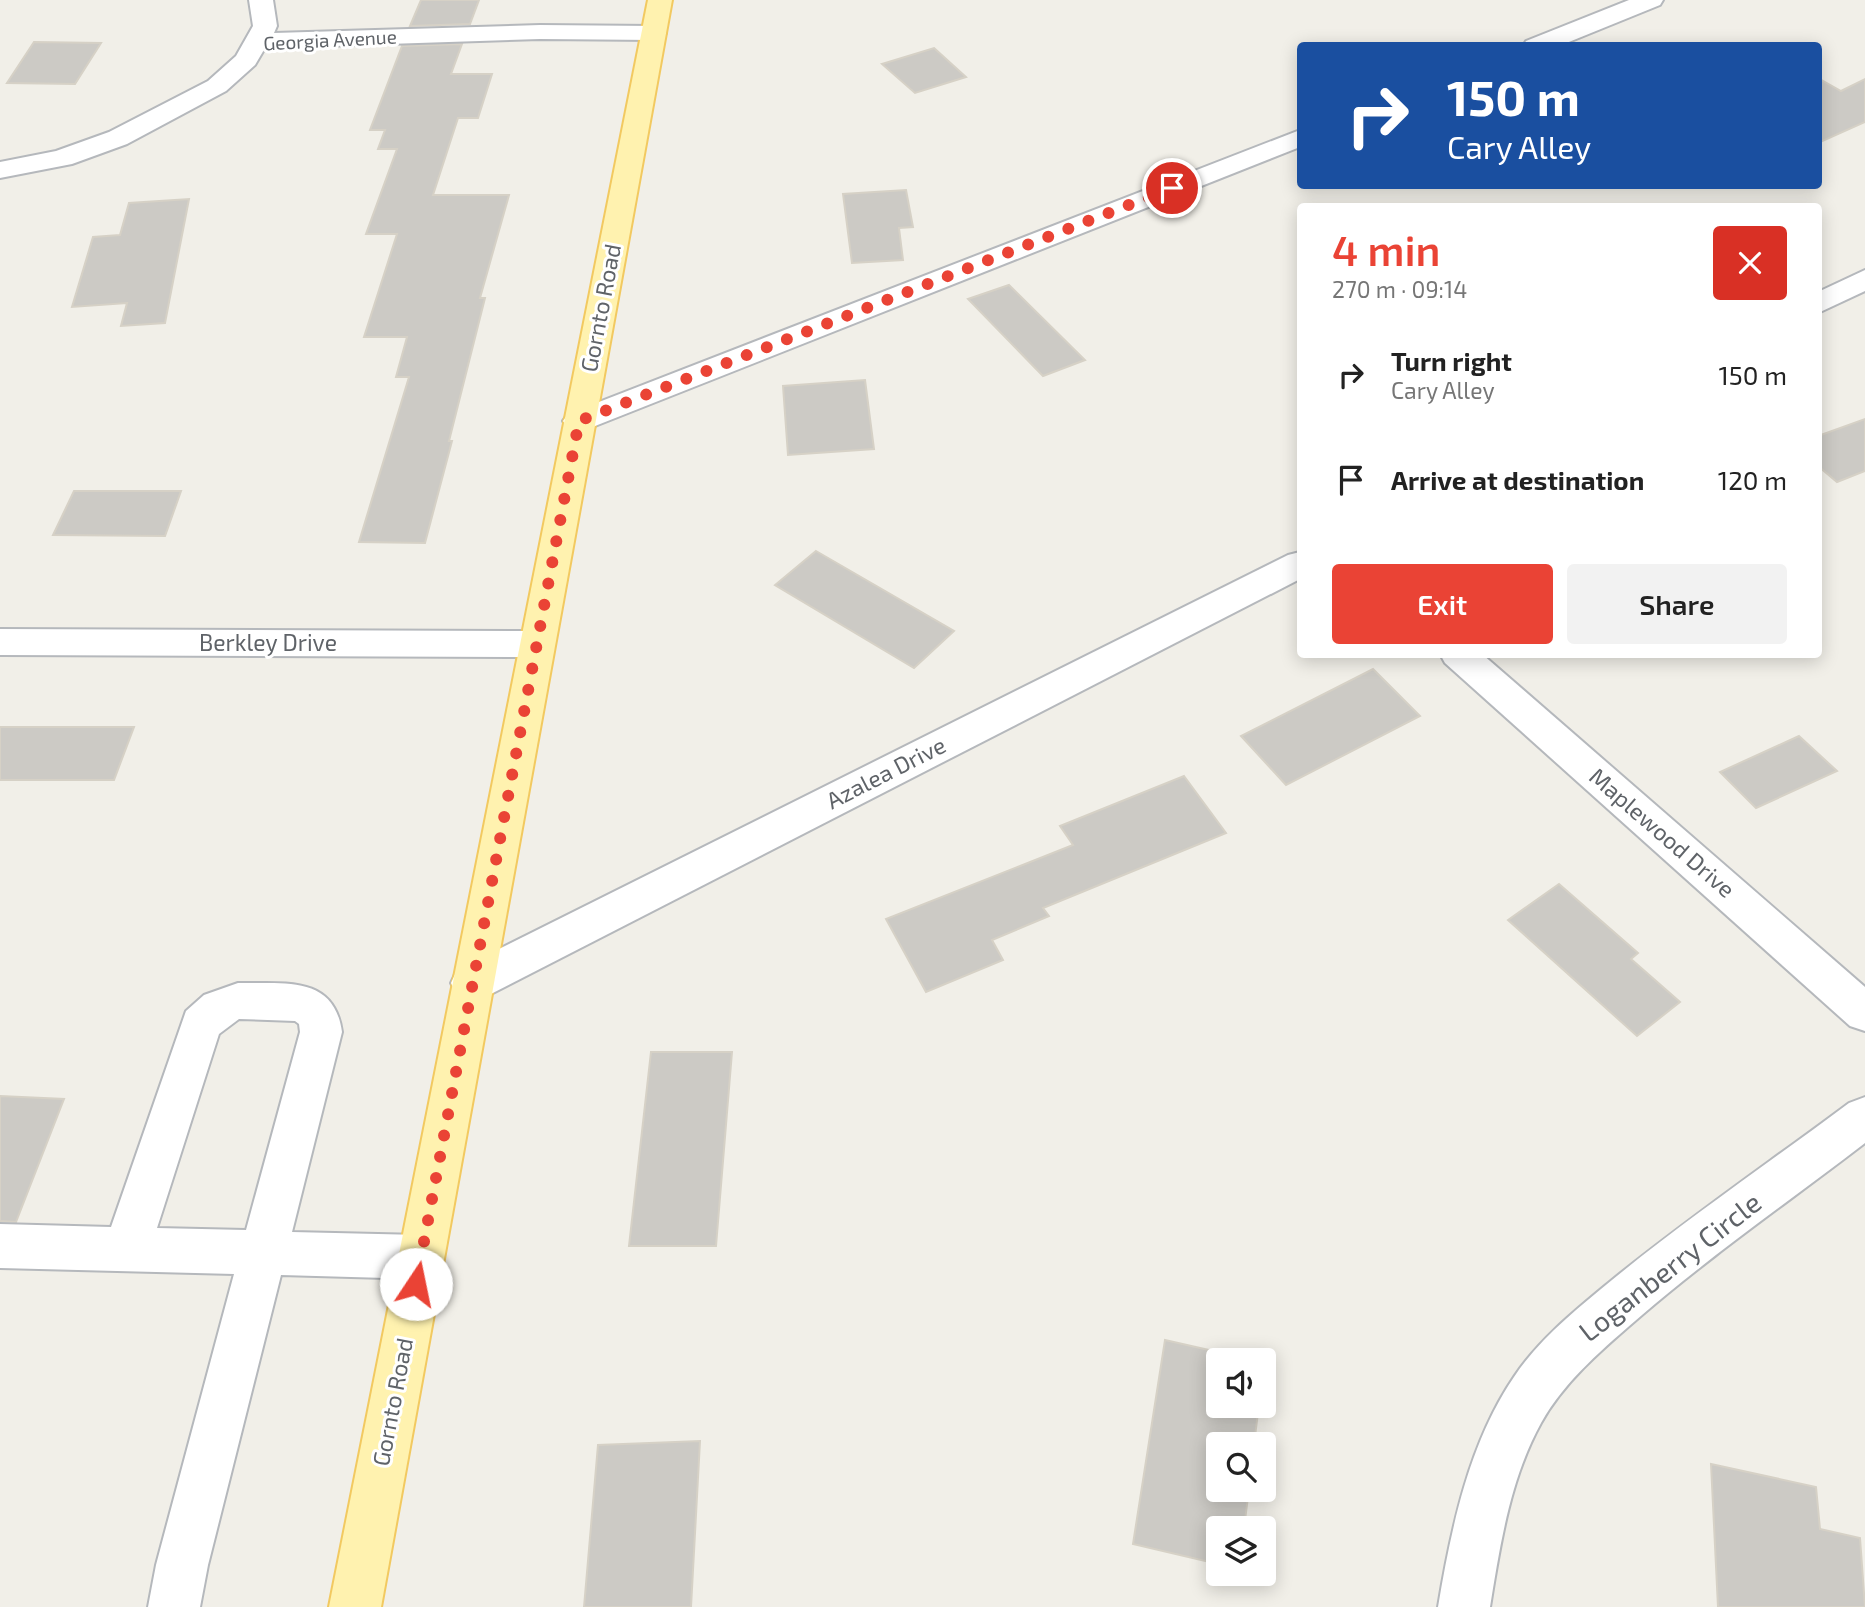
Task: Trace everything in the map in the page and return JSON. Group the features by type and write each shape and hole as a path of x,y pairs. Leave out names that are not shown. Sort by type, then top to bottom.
{"main road":[{"name":"Gornto Road","path":"355,1607 657,16"}],"street":[{"path":"256,41 265,26 261,0"},
{"path":"1545,42 1651,0"},
{"name":"Georgia Avenue","path":"0,170 62,158 118,138 168,114 217,86 246,61 256,41 540,33 657,16"},
{"path":"579,421 1297,139"},
{"path":"1822,302 1865,279"},
{"name":"Azalea Drive","path":"472,983 1297,566"},
{"name":"Berkley Drive","path":"0,642 537,644"},
{"name":"Maplewood Drive","path":"1463,658 1865,1013"},
{"path":"127,1249 201,1024 219,1008 238,1001 304,1003 319,1016 321,1032 261,1253 182,1565 174,1607"},
{"name":"Loganberry Circle","path":"1464,1607 1473,1548 1489,1482 1522,1406 1568,1348 1654,1274 1865,1117"},
{"path":"0,1246 421,1257"}],"building":[{"path":"421,0 479,0 470,24 410,26"},
{"path":"34,42 101,43 75,84 7,83"},
{"path":"462,44 451,74 492,74 478,118 458,118 433,195 509,195 480,298 485,298 425,543 359,542 409,377 396,377 407,337 364,337 397,234 366,234 397,149 378,149 385,130 370,130 402,46"},
{"path":"934,48 966,77 915,93 882,64"},
{"path":"1865,79 1865,122 1822,141 1822,80 1841,91"},
{"path":"906,190 913,227 899,228 903,260 852,263 843,194"},
{"path":"189,199 165,323 121,326 127,303 72,307 93,237 120,235 129,203"},
{"path":"1009,285 1085,360 1043,376 968,299"},
{"path":"865,380 874,449 788,455 783,386"},
{"path":"1865,419 1865,471 1837,482 1822,469 1822,435"},
{"path":"74,491 181,491 165,536 53,535"},
{"path":"816,551 954,631 914,668 775,585"},
{"path":"1373,669 1420,716 1286,785 1241,736"},
{"path":"0,727 134,727 114,780 0,780"},
{"path":"1799,736 1837,771 1756,808 1720,772"},
{"path":"1184,776 1226,833 1043,908 1049,916 992,940 1003,960 926,992 886,919 1073,845 1060,826"},
{"path":"1559,884 1638,953 1631,959 1680,1002 1637,1036 1508,920"},
{"path":"651,1052 732,1052 716,1246 629,1246"},
{"path":"0,1096 64,1099 16,1222 0,1221"},
{"path":"1165,1340 1206,1349 1206,1418 1257,1418 1256,1432 1206,1432 1206,1502 1247,1502 1246,1516 1206,1516 1206,1561 1133,1544"},
{"path":"700,1441 691,1607 584,1607 598,1445"},
{"path":"1711,1464 1816,1487 1820,1529 1860,1538 1865,1607 1718,1607"}],"route":[{"path":"416,1284 579,421 1172,188"}]}
